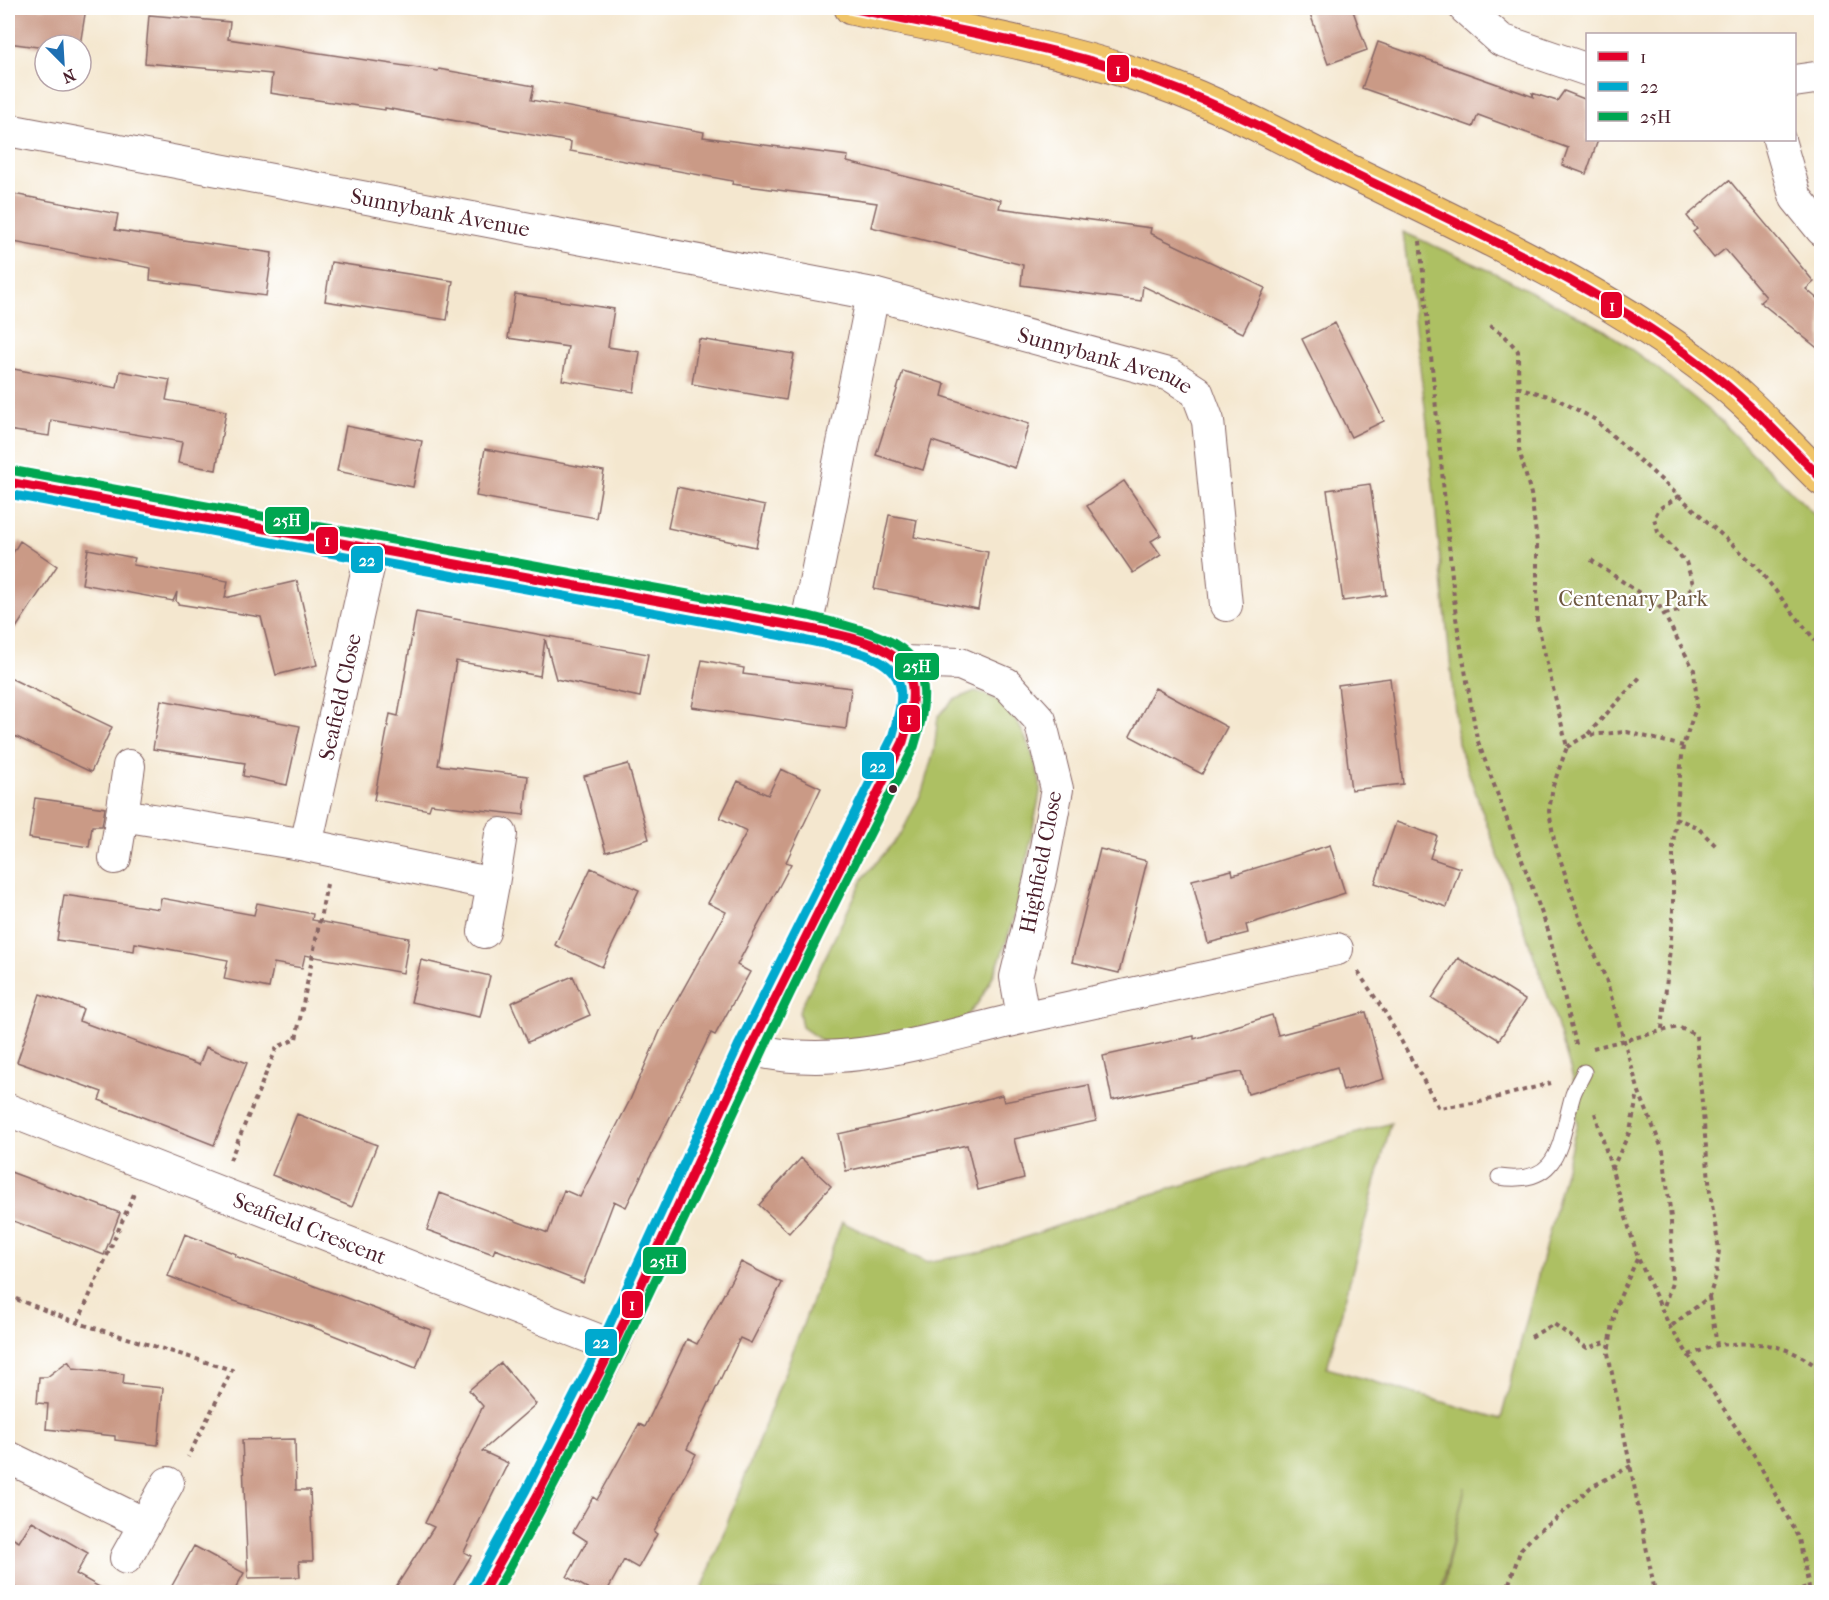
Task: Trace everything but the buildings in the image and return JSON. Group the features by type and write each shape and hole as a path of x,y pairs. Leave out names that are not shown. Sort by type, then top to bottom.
{"highway":[{"path":"851,8 1089,59 1140,75 1263,128 1591,292 1648,327 1704,367 1751,408 1821,480"}],"street":[{"path":"1465,8 1501,40 1586,70"},
{"path":"1796,81 1821,77"},
{"name":"Sunnybank Avenue","path":"8,130 873,294 1171,375 1197,392 1208,422 1226,605"},
{"path":"1779,141 1796,198 1821,230"},
{"path":"806,628 873,294"},
{"path":"8,482 806,628 886,649 903,662 914,690 914,704 903,742 750,1049 613,1346 537,1496 483,1593"},
{"name":"Seafield Close","path":"320,848 372,550"},
{"name":"Highfield Close","path":"903,662 960,664 1007,684 1040,720 1057,789 1040,879 1016,977 1023,1017"},
{"path":"115,858 129,766"},
{"path":"122,815 320,848 493,884"},
{"path":"484,932 501,834"},
{"path":"750,1049 779,1056 821,1057 898,1049 1023,1017 1337,949"},
{"name":"Seafield Crescent","path":"8,1110 613,1346"},
{"path":"8,1457 145,1524"},
{"path":"126,1558 168,1483"}],"lane":[{"path":"1499,1177 1528,1178 1553,1162 1562,1142 1572,1095 1584,1072"}],"path":[{"path":"1417,204 1456,618 1477,739 1548,930 1579,1054 1638,1258 1670,1327 1756,1458 1799,1539 1810,1593"},
{"path":"1490,326 1504,335 1518,351 1519,450 1531,494 1537,542 1538,621 1567,747 1553,786 1549,811 1554,840 1580,920 1606,979 1639,1092 1664,1151 1671,1218 1672,1283 1663,1310"},
{"path":"1517,387 1555,398 1594,419 1755,565 1821,650"},
{"path":"1665,614 1678,611 1693,584 1686,562 1658,532 1654,518 1659,509 1680,495"},
{"path":"1591,560 1660,607 1694,670 1697,705 1683,746 1675,818 1673,917 1662,1029"},
{"path":"1567,747 1587,735 1641,676"},
{"path":"1587,735 1627,732 1683,746"},
{"path":"1675,818 1697,827 1716,846"},
{"path":"217,1191 277,1047 296,1039 320,848"},
{"path":"1337,949 1361,975 1439,1108 1448,1108 1539,1087"},
{"path":"1579,1054 1662,1029 1678,1027 1696,1035 1710,1192 1719,1250 1716,1276 1709,1298 1717,1345"},
{"path":"1612,1169 1630,1131 1639,1092"},
{"path":"78,1323 147,1163"},
{"path":"1638,1258 1616,1306 1608,1353 1655,1593"},
{"path":"8,1296 78,1323 232,1370 179,1477 168,1483"},
{"path":"1670,1327 1709,1298"},
{"path":"1531,1337 1554,1324 1587,1348 1610,1341"},
{"path":"1689,1355 1717,1345 1740,1343 1788,1348 1821,1371"},
{"path":"1506,1593 1521,1550 1536,1533 1556,1520 1591,1487 1630,1466"},
{"path":"1793,1593 1809,1586"}],"green space":[{"name":"Centenary Park","path":"1403,232 1495,273 1603,329 1657,368 1710,411 1821,521 1821,1592 1442,1592 1465,1487 1440,1592 701,1592 842,1222 926,1262 984,1252 1119,1204 1391,1123 1327,1368 1501,1419 1577,1124 1574,1082 1553,1010 1458,743 1427,423"},
{"path":"975,691 996,699 1012,714 1030,748 1040,782 1040,796 1025,871 1002,955 978,1003 963,1020 919,1032 825,1043 802,1027 799,1011 864,877 901,834 922,792 934,751 938,716 954,700"}],"transit line":[{"name":"1","path":"851,8 994,37 1100,63 1164,84 1247,120 1543,266 1634,318 1719,379 1759,415 1822,479"},
{"name":"25H","path":"10,470 809,616 865,631 887,640 905,651 917,666 923,686 922,713 914,747 797,979 665,1260 567,1461 496,1592"},
{"name":"1","path":"8,482 837,634 854,638 885,651 898,660 907,672 912,687 912,701 903,742 750,1049 613,1346 537,1496 483,1592"},
{"name":"22","path":"8,494 845,648 874,658 886,665 895,675 900,687 901,700 892,738 739,1044 602,1341 526,1490 473,1586"}]}
